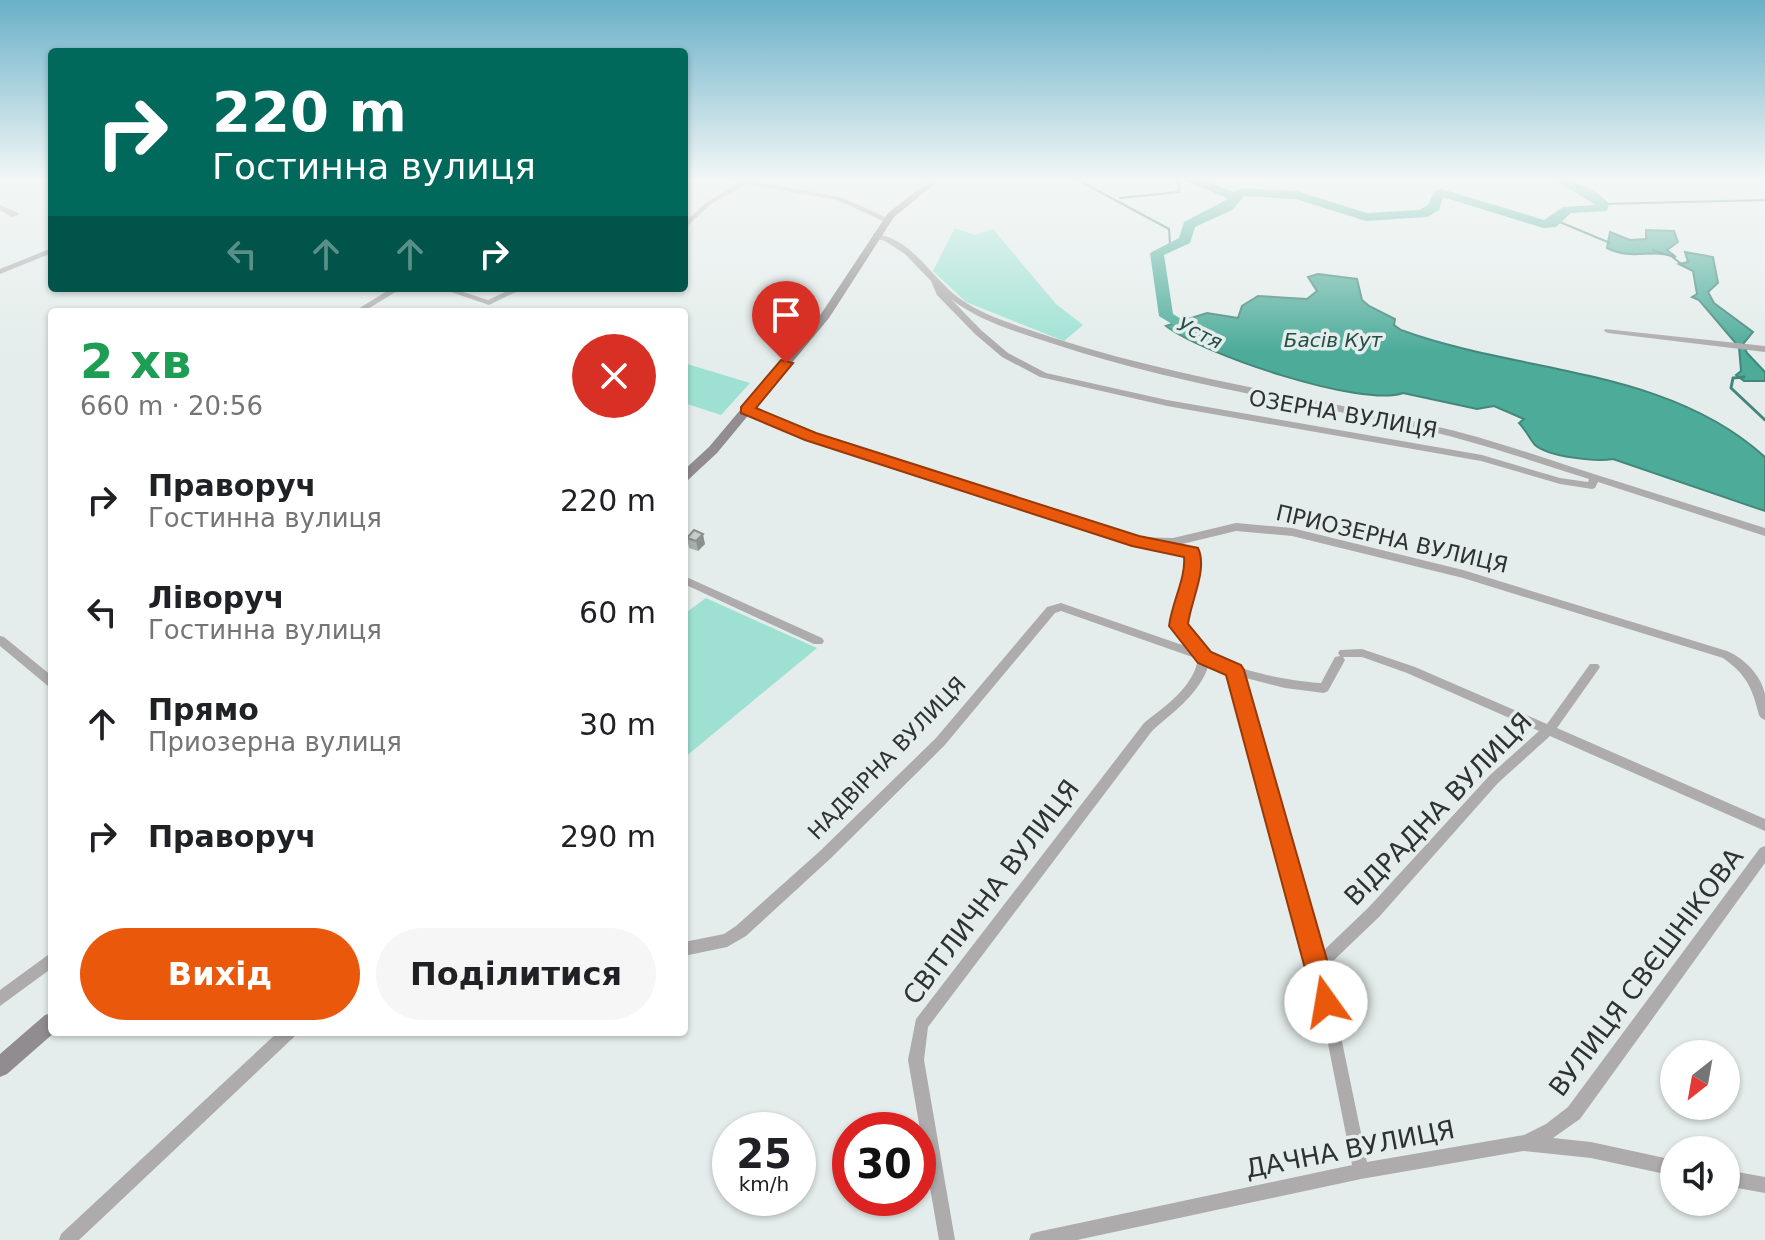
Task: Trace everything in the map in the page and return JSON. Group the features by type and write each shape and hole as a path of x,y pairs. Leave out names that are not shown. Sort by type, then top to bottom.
{"main road":[{"path":"688,473 747,410 825,316 875,237"},
{"path":"0,1067 48,1025"}],"street":[{"path":"881,237 907,251 953,298 997,320 1117,363 1187,380 1412,423 1594,477"},
{"path":"0,272 48,252"},
{"name":"ОЗЕРНА ВУЛИЦЯ","path":"934,282 940,293 978,332 1005,355 1043,375 1167,403 1482,458 1560,481 1592,486 1594,477 1765,532"},
{"path":"364,308 391,292"},
{"path":"455,292 489,303 512,292"},
{"path":"1608,331 1765,349"},
{"name":"ПРИОЗЕРНА ВУЛИЦЯ","path":"747,410 811,437 1138,541 1173,542 1236,527 1292,532 1463,574 1727,655 1748,668 1757,685 1765,715"},
{"path":"1138,541 1194,555 1194,571 1178,617 1183,635 1204,657 1234,670 1324,688 1341,656 1362,653 1411,670 1765,825"},
{"path":"688,582 818,641"},
{"name":"НАДВІРНА ВУЛИЦЯ","path":"688,948 727,940 741,931 825,855 957,723 1051,610 1061,607 1204,657"},
{"path":"0,640 48,680"},
{"name":"СВІТЛИЧНА ВУЛИЦЯ","path":"947,1240 916,1060 921,1024 1148,727 1194,685 1204,671 1204,657"},
{"name":"ВІДРАДНА ВУЛИЦЯ","path":"1321,974 1326,958 1374,912 1494,779 1549,730 1594,667"},
{"path":"1234,670 1321,974 1361,1171"},
{"name":"ВУЛИЦЯ СВЄШНІКОВА","path":"1523,1143 1552,1130 1574,1113 1765,852"},
{"path":"0,999 48,962"},
{"path":"67,1240 285,1036"},
{"name":"ДАЧНА ВУЛИЦЯ","path":"1037,1240 1361,1171 1523,1143 1591,1150 1660,1165"},
{"path":"1740,1181 1765,1185"}],"shaded area":[{"path":"950,237 1000,237 1056,304 1083,325 1064,341 966,302 933,271"},
{"path":"688,364 750,383 721,415 688,404"},
{"path":"706,598 817,648 688,755 688,611"}],"water":[{"path":"1609,237 1676,237 1678,242 1667,250 1676,257 1625,254 1607,248"},
{"path":"1685,252 1713,257 1718,283 1708,292 1714,303 1753,332 1743,344 1747,353 1765,372 1765,381 1744,381 1736,375 1741,371 1739,347 1699,300 1692,297 1697,294 1693,271 1679,264 1688,262"},
{"name":"Басів Кут","path":"1318,274 1357,279 1362,300 1395,319 1394,325 1401,330 1495,356 1591,376 1683,405 1726,428 1765,457 1765,511 1613,459 1585,459 1551,453 1535,445 1519,423 1524,419 1494,406 1477,409 1403,393 1383,396 1319,386 1212,350 1166,326 1207,313 1238,318 1242,306 1258,296 1307,299 1317,291 1308,277"}],"building":[{"path":"694,530 703,534 696,541 688,537"}],"waterway":[{"path":"1169,237 1170,245"},
{"name":"Устя","path":"1186,237 1157,253 1166,316 1201,337"},
{"path":"1595,237 1610,243"},
{"path":"1653,250 1671,256 1684,266"},
{"path":"1744,377 1733,378 1731,388 1765,420"}],"route":[{"path":"786,363 747,410 811,437 1138,541 1192,552 1194,571 1182,599 1179,626 1193,648 1204,657 1234,670 1321,974 1326,1002"}]}
